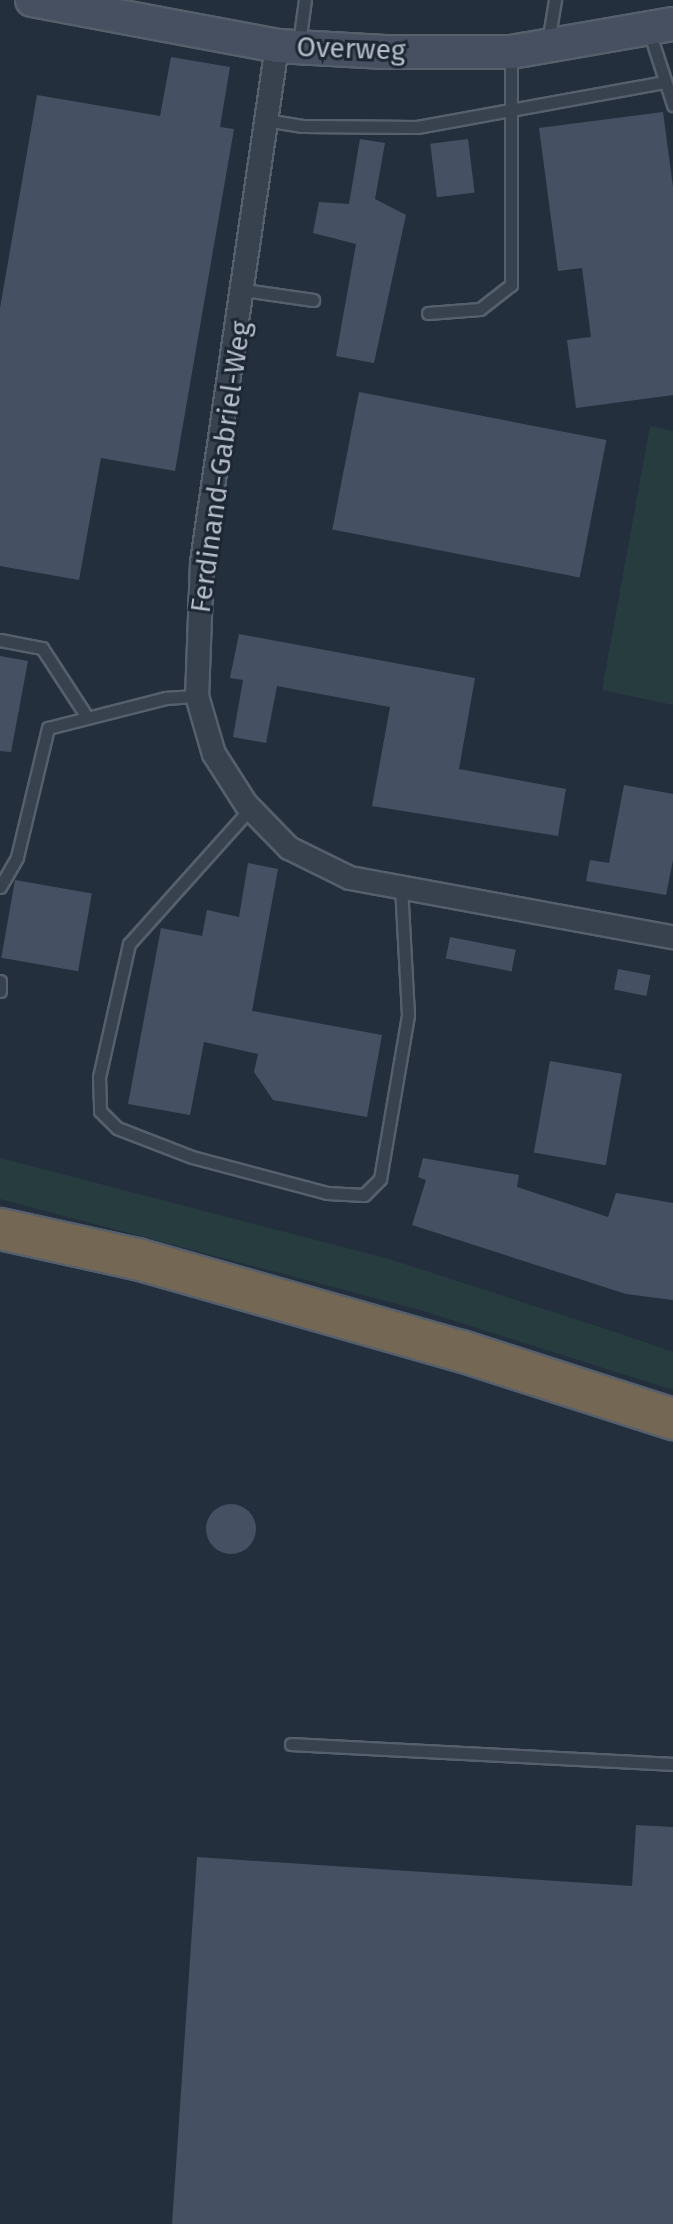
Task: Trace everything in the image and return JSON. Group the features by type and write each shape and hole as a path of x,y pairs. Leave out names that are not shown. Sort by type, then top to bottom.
{"highway":[{"path":"0,1229 137,1259 416,1338 673,1419"}],"street":[{"name":"Overweg","path":"32,0 288,47 511,52 661,27"},
{"name":"Ferdinand-Gabriel-Weg","path":"288,47 265,120 244,290 202,562 197,696 214,754 250,809 289,848 350,878 673,937"}],"lane":[{"path":"288,47 305,0"},
{"path":"547,46 555,0"},
{"path":"661,27 665,82 673,105"},
{"path":"428,313 480,309 511,285 511,52"},
{"path":"265,120 303,126 417,127 512,107 665,82"},
{"path":"244,290 313,300"},
{"path":"0,640 42,648 87,717"},
{"path":"0,887 17,857 48,728 87,717 197,696"},
{"path":"250,809 129,944 99,1077 100,1111 117,1128 192,1157 327,1193 364,1195 380,1179 387,1152 408,1015 401,887"},
{"path":"0,981 0,991"},
{"path":"291,1744 673,1764"}],"green space":[{"path":"650,426 673,431 673,705 602,690"},
{"path":"0,1158 389,1259 618,1333 673,1352 673,1390 420,1310 0,1199"}],"building":[{"path":"171,57 230,67 220,127 234,129 175,471 101,458 79,580 0,566 0,308 37,95 160,116"},
{"path":"663,112 673,187 673,395 576,408 567,340 591,337 582,268 558,271 539,128"},
{"path":"360,139 385,143 375,199 406,215 374,363 336,356 356,244 313,233 319,202 349,204"},
{"path":"468,139 475,193 437,197 430,144"},
{"path":"359,392 606,440 580,578 332,529"},
{"path":"239,634 475,678 459,769 566,789 558,836 372,806 390,707 277,686 266,743 233,737 243,680 230,678"},
{"path":"0,656 28,661 11,752 0,751"},
{"path":"624,785 673,794 673,860 666,895 586,881 590,860 609,863"},
{"path":"248,863 278,869 252,1011 382,1035 367,1117 273,1100 254,1072 258,1054 204,1042 190,1115 128,1104 161,928 202,936 207,910 239,917"},
{"path":"15,880 92,894 78,971 1,958"},
{"path":"450,937 516,950 512,971 446,959"},
{"path":"618,969 650,975 646,996 614,990"},
{"path":"550,1061 622,1074 606,1165 534,1153"},
{"path":"423,1158 519,1175 517,1187 608,1217 616,1193 673,1203 673,1300 626,1294 412,1225 426,1180 418,1177"},
{"path":"231,1504 249,1511 256,1529 249,1547 231,1554 213,1547 206,1529 213,1511"},
{"path":"636,1825 673,1827 673,2224 172,2224 197,1857 632,1886"}]}
